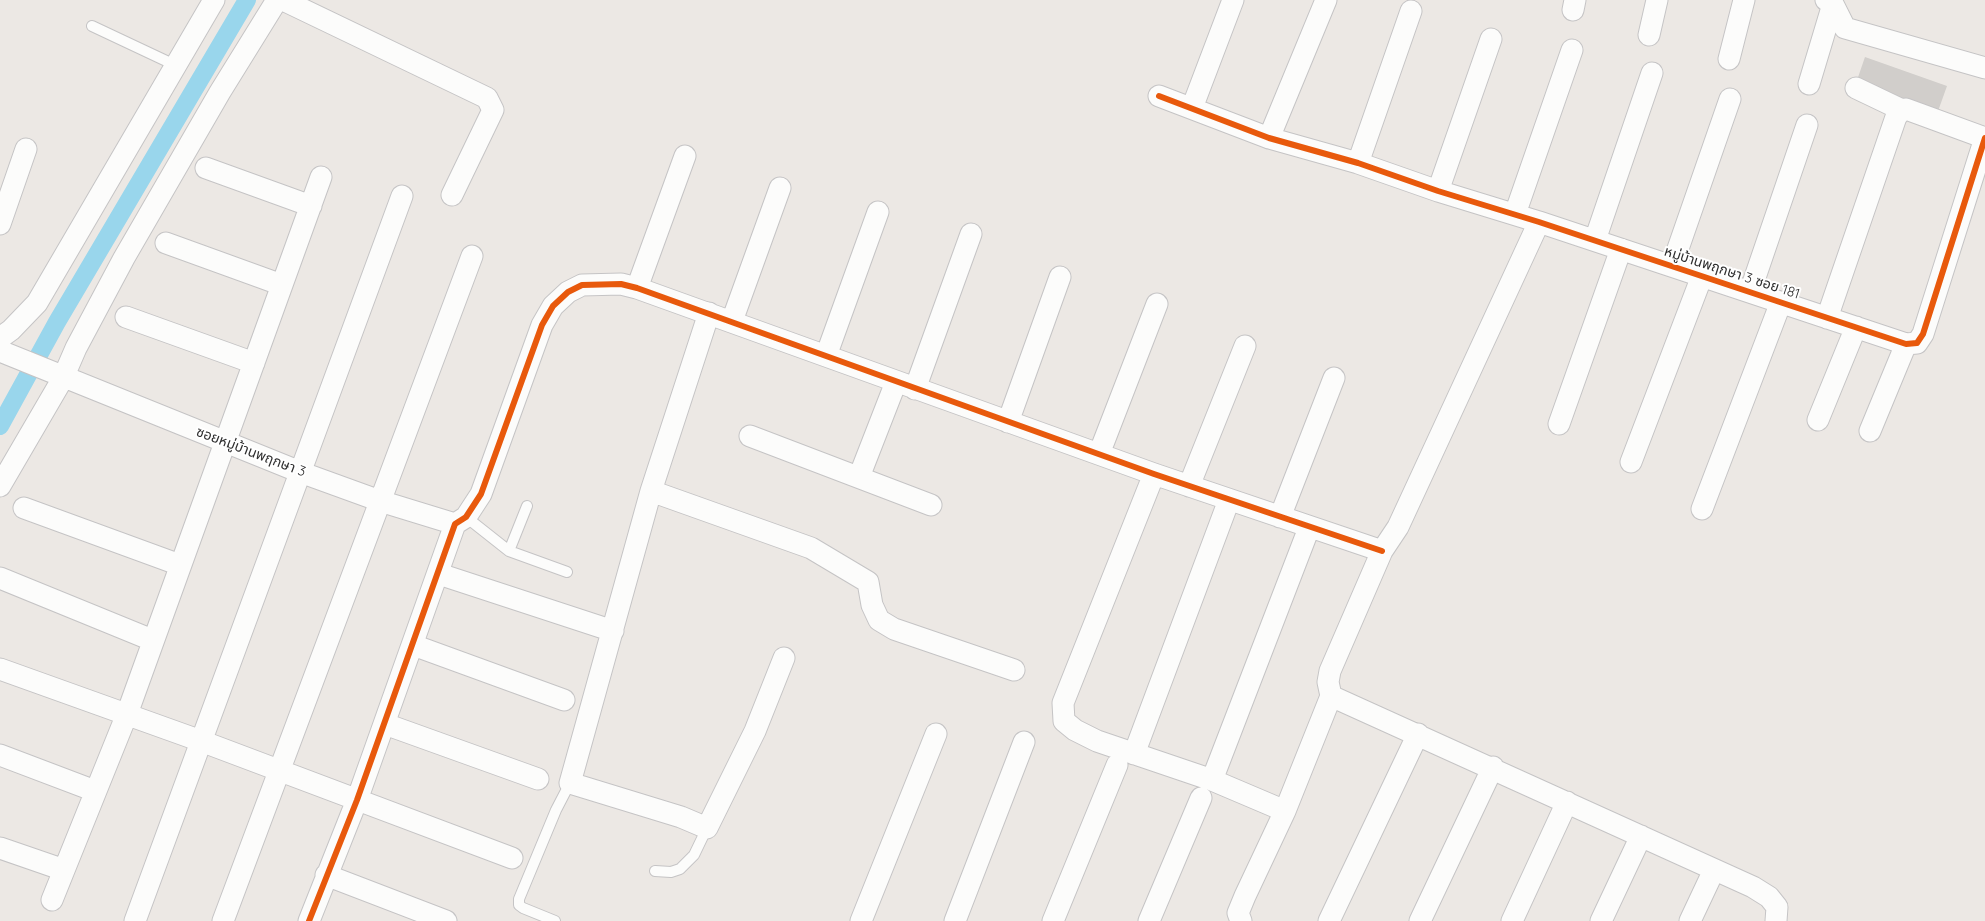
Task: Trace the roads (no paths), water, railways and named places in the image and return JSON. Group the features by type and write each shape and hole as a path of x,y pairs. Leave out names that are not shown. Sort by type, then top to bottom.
{"street":[{"path":"0,338 11,330 37,303 214,0"},
{"path":"0,486 56,375 76,348 124,258 220,92 277,0"},
{"path":"282,0 487,98 493,110 452,195"},
{"path":"1192,108 1233,0"},
{"path":"1269,138 1326,0"},
{"path":"1649,35 1657,0"},
{"path":"1729,59 1744,0"},
{"path":"1829,2 1845,28 1985,68"},
{"path":"1809,84 1829,2"},
{"path":"1358,163 1411,11"},
{"path":"1438,191 1491,39"},
{"path":"1515,214 1572,50"},
{"path":"1595,240 1652,73"},
{"path":"1856,88 1902,110 1906,109 1985,138 1923,334 1912,344 1870,431"},
{"name":"หมู่บ้านพฤกษา 3 ซอย 181","path":"1158,96 1269,138 1358,163 1438,191 1540,222 1912,344"},
{"path":"1672,266 1730,99"},
{"path":"1828,318 1896,118 1902,110"},
{"path":"1750,292 1807,125"},
{"path":"0,224 26,149"},
{"path":"637,288 686,156"},
{"path":"206,168 311,206"},
{"path":"52,900 127,714 152,640 321,177"},
{"path":"732,321 780,188"},
{"path":"135,921 402,196"},
{"path":"826,356 878,212"},
{"path":"1241,921 1238,913 1244,896 1286,811 1331,696 1328,682 1330,671 1382,551 1398,527 1540,222"},
{"path":"859,478 906,386 971,234"},
{"path":"166,243 282,285"},
{"path":"1560,424 1621,249"},
{"path":"223,921 472,256"},
{"path":"1631,462 1702,276"},
{"path":"1008,422 1060,277"},
{"path":"309,921 357,800 439,574 461,520 481,494 542,325 553,306 568,292 582,285 621,284 637,288 1154,474 1309,528 1382,551"},
{"path":"1702,509 1781,302"},
{"path":"1099,454 1157,304"},
{"path":"709,313 651,490 570,783 681,817 707,828 759,723 784,658"},
{"path":"126,317 254,363"},
{"path":"1818,420 1856,327"},
{"path":"1189,486 1245,346"},
{"name":"ซอยหมู่บ้านพฤกษา 3","path":"6,354 300,472 380,501 461,520"},
{"path":"1280,517 1334,378"},
{"path":"750,436 931,505"},
{"path":"1154,474 1063,703 1064,721 1075,730 1126,759 1212,780 1286,811"},
{"path":"651,490 811,548 868,582 872,605 879,620 894,629 1014,670"},
{"path":"1053,921 1126,759 1229,500"},
{"path":"24,508 180,565"},
{"path":"1212,780 1309,528"},
{"path":"439,574 613,631"},
{"path":"0,578 152,640"},
{"path":"414,645 564,700"},
{"path":"0,669 201,740 512,858"},
{"path":"1331,696 1493,767 1753,887 1769,897 1777,907 1776,921"},
{"path":"385,724 538,779"},
{"path":"861,921 936,734"},
{"path":"1329,921 1418,734"},
{"path":"955,921 1024,742"},
{"path":"0,755 95,791"},
{"path":"1420,921 1493,767"},
{"path":"1150,921 1202,798"},
{"path":"1512,921 1567,802"},
{"path":"1602,921 1641,836"},
{"path":"0,848 64,870"},
{"path":"1690,921 1714,870"},
{"path":"326,875 446,921"}],"lane":[{"path":"92,26 177,66"},
{"path":"509,550 527,506"},
{"path":"461,520 509,550 567,572"},
{"path":"555,921 523,908 519,905 519,899 556,810 570,783"},
{"path":"655,871 671,872 680,869 694,855 707,828"}],"waterway":[{"path":"0,426 57,322 247,0"}]}
